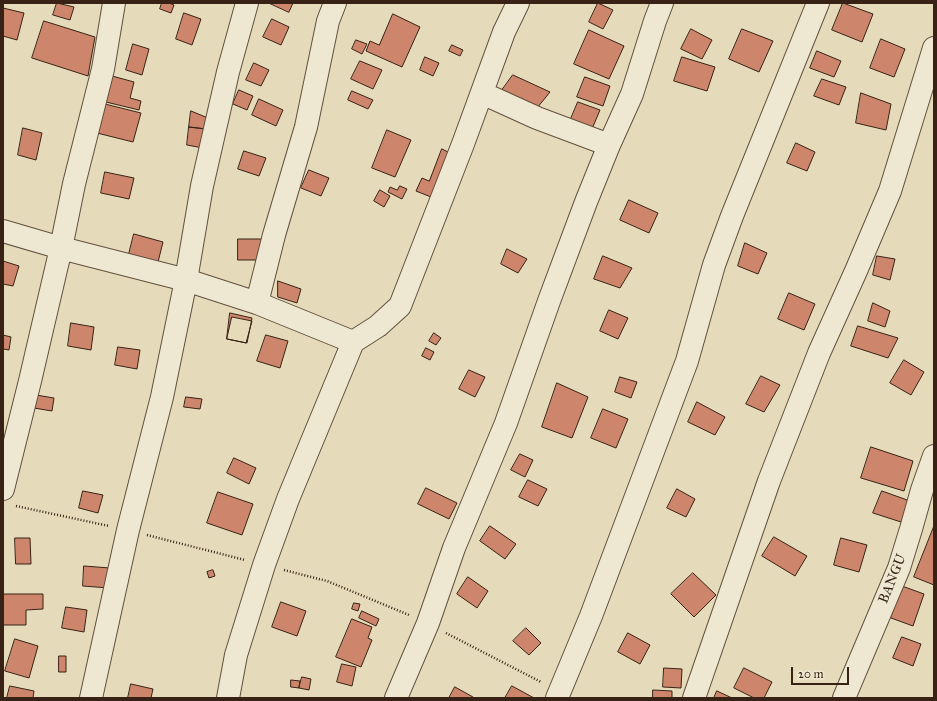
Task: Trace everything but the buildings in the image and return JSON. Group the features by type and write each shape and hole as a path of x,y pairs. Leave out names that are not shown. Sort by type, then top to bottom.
{"street":[{"path":"7,497 30,381 61,248 74,184 103,69 114,3"},
{"path":"91,698 128,530 162,396 186,280 202,186 228,72 247,3"},
{"path":"257,303 274,235 306,127 328,21 335,3"},
{"path":"228,698 236,655 264,565 288,499 353,342 378,326 400,306 504,32 518,3"},
{"path":"396,698 428,623 454,548 506,423 586,202 632,94 662,3"},
{"path":"558,695 591,616 687,361 714,265 724,237 818,3"},
{"path":"694,698 769,481 819,353 890,191 934,48"},
{"path":"482,93 537,118 609,145"},
{"path":"3,231 61,248 186,280 257,303 353,342"},
{"name":"BANGU","path":"844,698 899,568 922,490 934,456"}],"path":[{"path":"7,497 327,581 428,623 558,695"}]}
